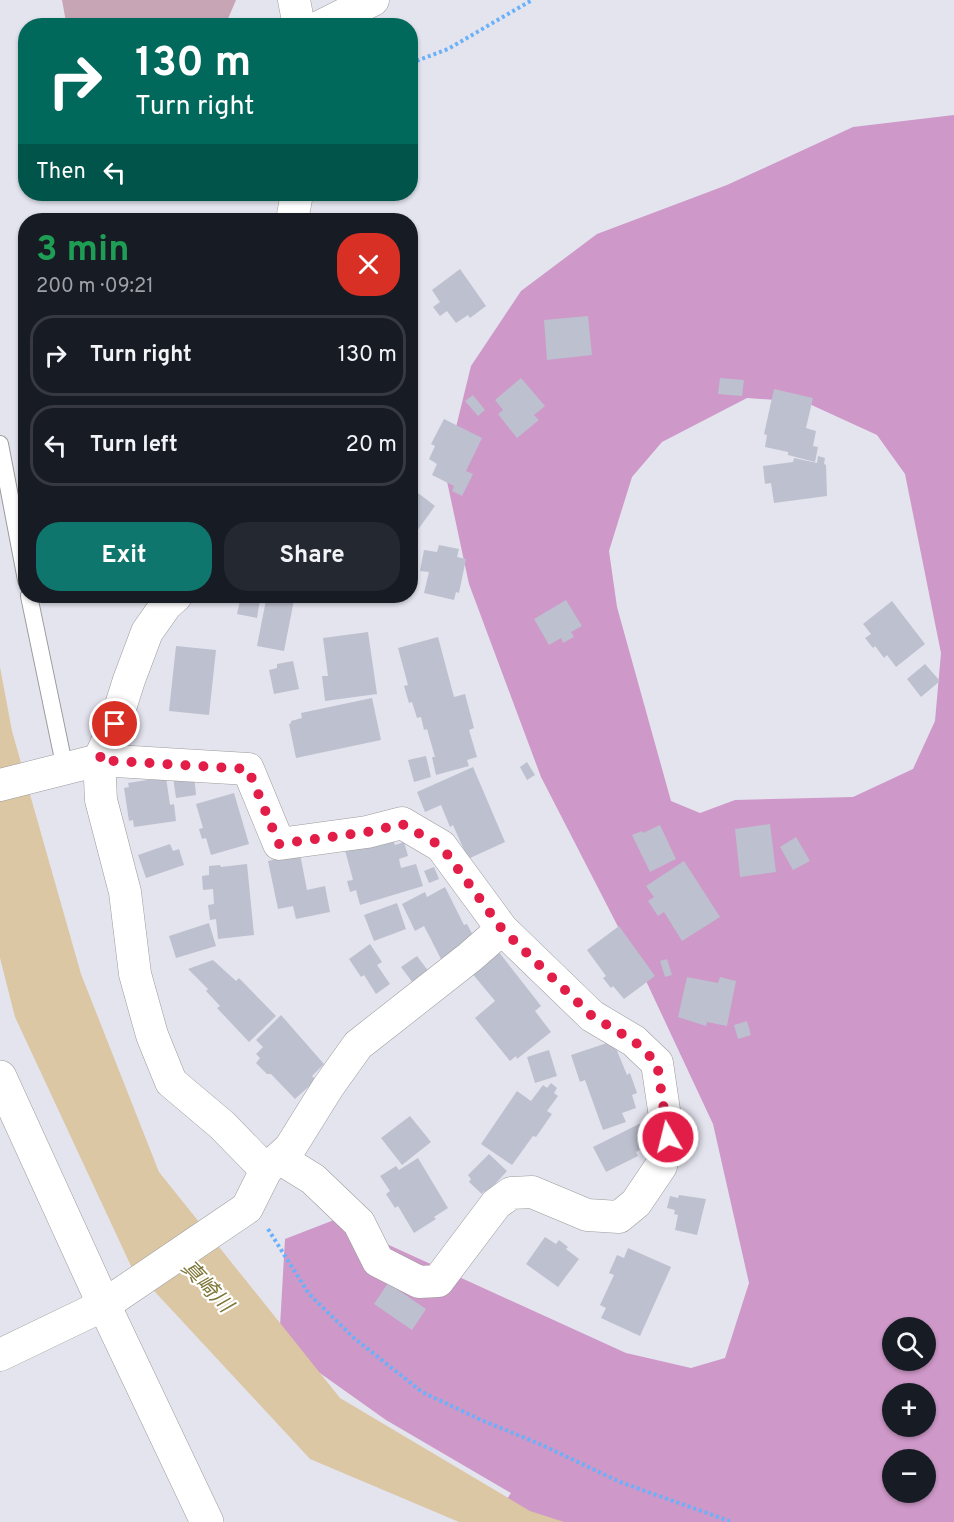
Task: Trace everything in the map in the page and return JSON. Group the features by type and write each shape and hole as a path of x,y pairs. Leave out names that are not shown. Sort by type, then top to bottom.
{"street":[{"path":"294,0 297,18"},
{"path":"337,18 373,0"},
{"path":"0,785 99,760 248,769 279,844 367,832 402,824 441,846 502,929 592,1016 634,1041 657,1063 668,1137 661,1166 636,1203 619,1217 587,1215 532,1192 511,1193 496,1204 438,1281 419,1282 378,1261 358,1223 313,1179 272,1164 171,1082 152,1035 135,974 125,892 101,800 99,760 115,724 147,632 168,603"},
{"path":"0,1354 104,1305 150,1274 256,1217 272,1164 290,1148 328,1087 358,1046 502,929"},
{"path":"0,1077 104,1305 207,1522"}],"lane":[{"path":"0,444 18,538"},
{"path":"30,603 51,772"}],"path":[{"path":"418,60 448,49 532,0"},
{"path":"256,1217 309,1294 354,1338 422,1392 620,1482 732,1522"}],"shaded area":[{"path":"62,0 236,0 228,18 65,18"},
{"path":"954,115 954,1522 492,1522 511,1493 386,1420 279,1344 285,1239 334,1220 626,1353 691,1368 725,1358 749,1283 713,1124 647,983 541,777 469,584 445,472 471,366 521,291 597,234 727,185 853,127","holes":["747,398 805,402 877,435 905,474 941,653 935,721 913,769 853,797 735,800 700,813 671,801 617,607 609,551 632,477 662,442"]}],"water":[{"name":"真崎川","path":"0,667 12,731 81,974 159,1172 340,1398 530,1511 564,1522 459,1522 310,1459 131,1266 15,1017 0,958"}],"building":[{"path":"460,269 486,306 470,318 468,315 456,323 447,311 440,316 433,307 440,302 432,290"},
{"path":"588,316 592,355 547,360 544,320"},
{"path":"521,378 545,406 534,415 539,420 517,438 498,414 503,410 495,400"},
{"path":"720,378 744,380 742,396 718,394"},
{"path":"774,389 813,398 806,428 816,431 813,446 818,447 815,462 788,455 788,452 765,447 767,435 764,434"},
{"path":"473,395 485,410 478,416 465,401"},
{"path":"444,419 482,438 466,471 473,474 462,496 452,491 454,486 432,475 437,464 429,459 435,446 431,444"},
{"path":"818,456 825,458 827,496 774,503 771,483 765,484 763,466 793,462 794,458 817,463"},
{"path":"418,493 435,506 418,530"},
{"path":"439,545 459,549 457,557 466,559 459,593 456,592 454,600 424,593 429,572 420,571 424,550 437,552"},
{"path":"566,600 582,626 571,632 574,637 563,643 561,638 549,645 534,619"},
{"path":"892,601 925,644 896,667 887,655 884,658 865,638 871,634 863,624"},
{"path":"239,603 260,603 257,618 237,614"},
{"path":"265,603 293,603 284,651 257,646"},
{"path":"368,632 377,694 325,701 322,676 328,676 323,638"},
{"path":"438,637 454,697 465,694 474,728 469,730 477,757 467,760 469,766 436,775 432,757 435,757 427,729 424,730 421,717 417,718 412,702 409,703 404,686 408,685 398,648"},
{"path":"176,646 216,650 209,715 169,711"},
{"path":"293,661 299,689 274,694 269,670 277,668 277,664"},
{"path":"925,664 940,681 921,697 907,679"},
{"path":"372,698 381,740 296,758 289,724 291,721 302,718 301,713"},
{"path":"426,756 431,777 414,782 408,760"},
{"path":"527,762 535,775 527,780 520,767"},
{"path":"473,767 505,842 468,859 441,805 425,812 417,792"},
{"path":"194,774 196,795 176,798 173,777"},
{"path":"166,777 170,805 174,804 176,821 134,827 133,820 129,821 124,788 129,787 128,783"},
{"path":"234,793 249,844 211,855 206,838 202,839 199,829 203,828 196,804"},
{"path":"770,824 776,872 740,877 735,829"},
{"path":"660,825 676,859 650,872 632,835 642,831 643,833"},
{"path":"392,837 395,845 404,842 408,856 399,859 401,868 416,864 423,886 360,905 356,890 350,892 347,881 353,880 345,850"},
{"path":"796,837 810,861 793,870 780,847"},
{"path":"170,844 173,851 179,849 184,865 146,878 138,855"},
{"path":"300,854 307,890 325,886 330,912 296,919 293,906 278,909 268,861"},
{"path":"684,861 720,917 682,941 664,912 658,916 648,901 654,897 646,886"},
{"path":"247,864 254,935 218,939 216,919 210,920 208,905 214,904 213,889 203,890 202,876 209,875 209,866"},
{"path":"434,867 439,879 429,883 424,871"},
{"path":"445,887 464,925 467,924 476,941 441,959 424,926 415,931 402,904 425,892 427,897"},
{"path":"397,903 406,929 374,941 364,915"},
{"path":"209,923 216,946 176,958 169,936"},
{"path":"619,926 655,976 624,999 603,978 606,976 587,950"},
{"path":"370,944 382,962 377,965 390,984 376,994 364,975 361,977 349,959"},
{"path":"498,951 541,1006 535,1011 551,1032 517,1059 516,1056 510,1061 475,1018 495,1001 471,972"},
{"path":"417,956 429,972 413,983 401,967"},
{"path":"667,959 672,975 665,977 660,961"},
{"path":"213,960 236,981 239,978 276,1016 249,1042 217,1008 220,1006 206,991 208,989 188,969"},
{"path":"687,977 718,983 720,977 736,981 727,1026 707,1022 706,1026 678,1017"},
{"path":"281,1015 324,1064 312,1076 316,1080 295,1099 271,1074 267,1074 256,1063 260,1058 256,1054 263,1047 256,1040"},
{"path":"747,1021 751,1035 738,1039 734,1025"},
{"path":"613,1041 627,1075 630,1073 637,1093 632,1095 636,1108 622,1113 626,1122 603,1130 585,1080 580,1082 571,1055"},
{"path":"549,1050 557,1076 535,1083 527,1057"},
{"path":"551,1083 557,1088 554,1093 558,1096 547,1111 552,1114 512,1165 481,1144 517,1091 531,1101 543,1085 547,1088"},
{"path":"410,1116 431,1142 402,1165 381,1138"},
{"path":"647,1120 658,1141 636,1152 638,1156 606,1172 593,1147"},
{"path":"489,1154 507,1171 486,1194 484,1191 482,1194 469,1182 471,1179 468,1175"},
{"path":"418,1158 448,1208 414,1233 398,1206 395,1208 386,1194 390,1191 380,1176 396,1166 399,1170"},
{"path":"679,1195 706,1199 697,1235 675,1230 678,1215 674,1214 675,1210 667,1208 670,1196 678,1198"},
{"path":"545,1237 556,1244 559,1240 579,1259 558,1287 526,1264"},
{"path":"628,1248 671,1267 640,1336 601,1318 606,1308 600,1305 614,1275 609,1273 617,1255 624,1258"},
{"path":"388,1283 426,1309 412,1330 374,1304"}],"route":[{"path":"115,724 99,760 248,769 279,844 367,832 402,824 441,846 502,929 592,1016 634,1041 657,1063 668,1137"}]}
